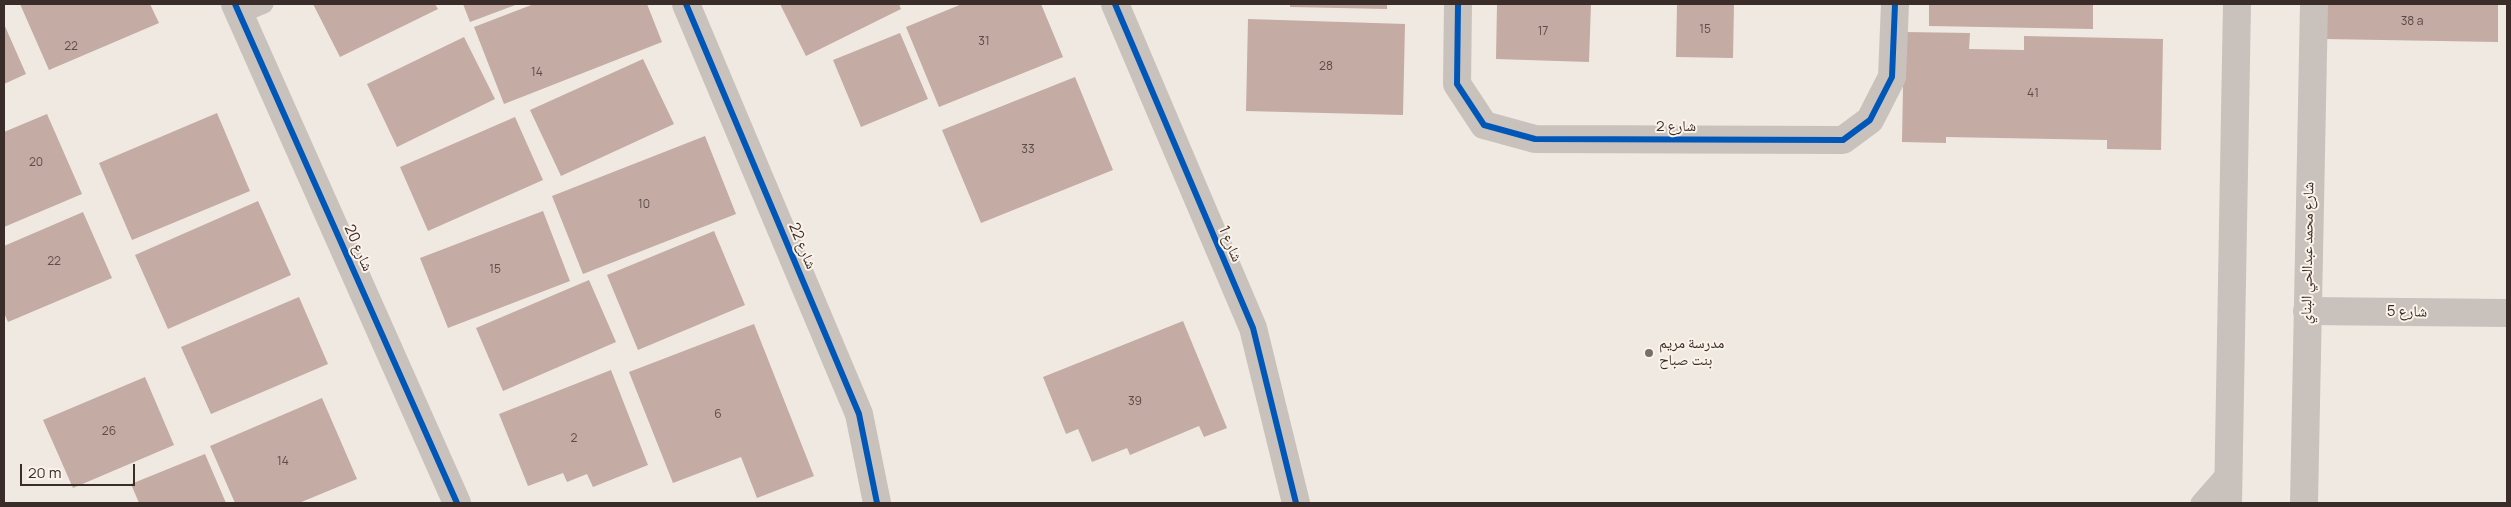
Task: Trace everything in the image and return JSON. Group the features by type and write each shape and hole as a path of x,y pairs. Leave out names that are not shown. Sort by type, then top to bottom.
{"street":[{"name":"شارع 22","path":"686,4 859,414 877,503"},
{"name":"شارع 1","path":"1115,4 1252,328 1291,503"},
{"name":"شارع 2","path":"1458,4 1457,84 1484,124 1535,139 1843,140 1870,120 1892,78 1895,4"},
{"path":"2229,493 2237,4"},
{"name":"شارع محمد عبدالحي البناي","path":"2304,503 2314,4"},
{"name":"شارع 20","path":"246,7 457,503"},
{"name":"شارع 5","path":"2307,311 2507,313"}],"lane":[{"path":"2200,503 2229,493"}],"building":[{"path":"20,4 150,4 159,23 49,70"},
{"path":"313,4 435,4 438,9 340,57"},
{"path":"463,4 518,4 470,22"},
{"path":"534,4 647,4 662,42 504,104 474,27"},
{"path":"780,4 899,4 901,9 806,56"},
{"path":"962,4 1041,4 1063,57 939,107 906,27"},
{"path":"1290,4 1387,4 1387,9 1290,7"},
{"path":"1497,4 1591,4 1589,62 1496,59"},
{"path":"1677,4 1734,4 1733,58 1676,57"},
{"path":"1929,4 2093,4 2093,29 1929,26"},
{"path":"2326,4 2498,4 2498,42 2325,39"},
{"path":"1248,19 1405,24 1403,115 1246,111"},
{"path":"4,24 26,74 4,84"},
{"path":"1904,32 1970,33 1969,49 2024,50 2024,36 2163,39 2161,150 2107,149 2107,140 1946,137 1946,143 1902,142"},
{"path":"900,33 928,99 861,127 833,60"},
{"path":"464,37 495,99 397,147 367,84"},
{"path":"643,59 674,124 561,176 530,110"},
{"path":"1075,77 1113,170 981,223 942,130"},
{"path":"217,113 250,191 132,240 99,163"},
{"path":"47,114 82,194 4,227 4,132"},
{"path":"515,117 543,180 428,231 400,167"},
{"path":"705,136 736,214 583,274 552,196"},
{"path":"258,201 291,275 168,329 135,255"},
{"path":"543,211 570,281 448,328 420,258"},
{"path":"83,212 112,278 8,322 4,313 4,246"},
{"path":"714,231 745,305 638,350 607,275"},
{"path":"589,280 616,342 503,391 476,328"},
{"path":"299,297 328,364 211,414 181,347"},
{"path":"1183,321 1227,428 1204,437 1199,426 1130,455 1127,448 1092,462 1078,429 1066,434 1043,377"},
{"path":"754,324 814,476 757,498 741,457 673,483 629,372"},
{"path":"611,370 648,465 593,487 587,474 567,482 563,473 528,486 499,414"},
{"path":"145,377 174,445 73,488 43,420"},
{"path":"322,398 357,479 299,503 235,503 210,446"},
{"path":"205,454 226,503 139,503 131,484"}],"cycle path":[{"path":"235,4 457,503"},
{"path":"686,4 859,414 877,503"},
{"path":"1115,4 1253,328 1296,503"},
{"path":"1458,4 1457,84 1484,125 1535,139 1843,140 1870,120 1892,77 1895,4"}],"place":[{"name":"مدرسة مريم بنت صباح","path":"1649,353"}]}
